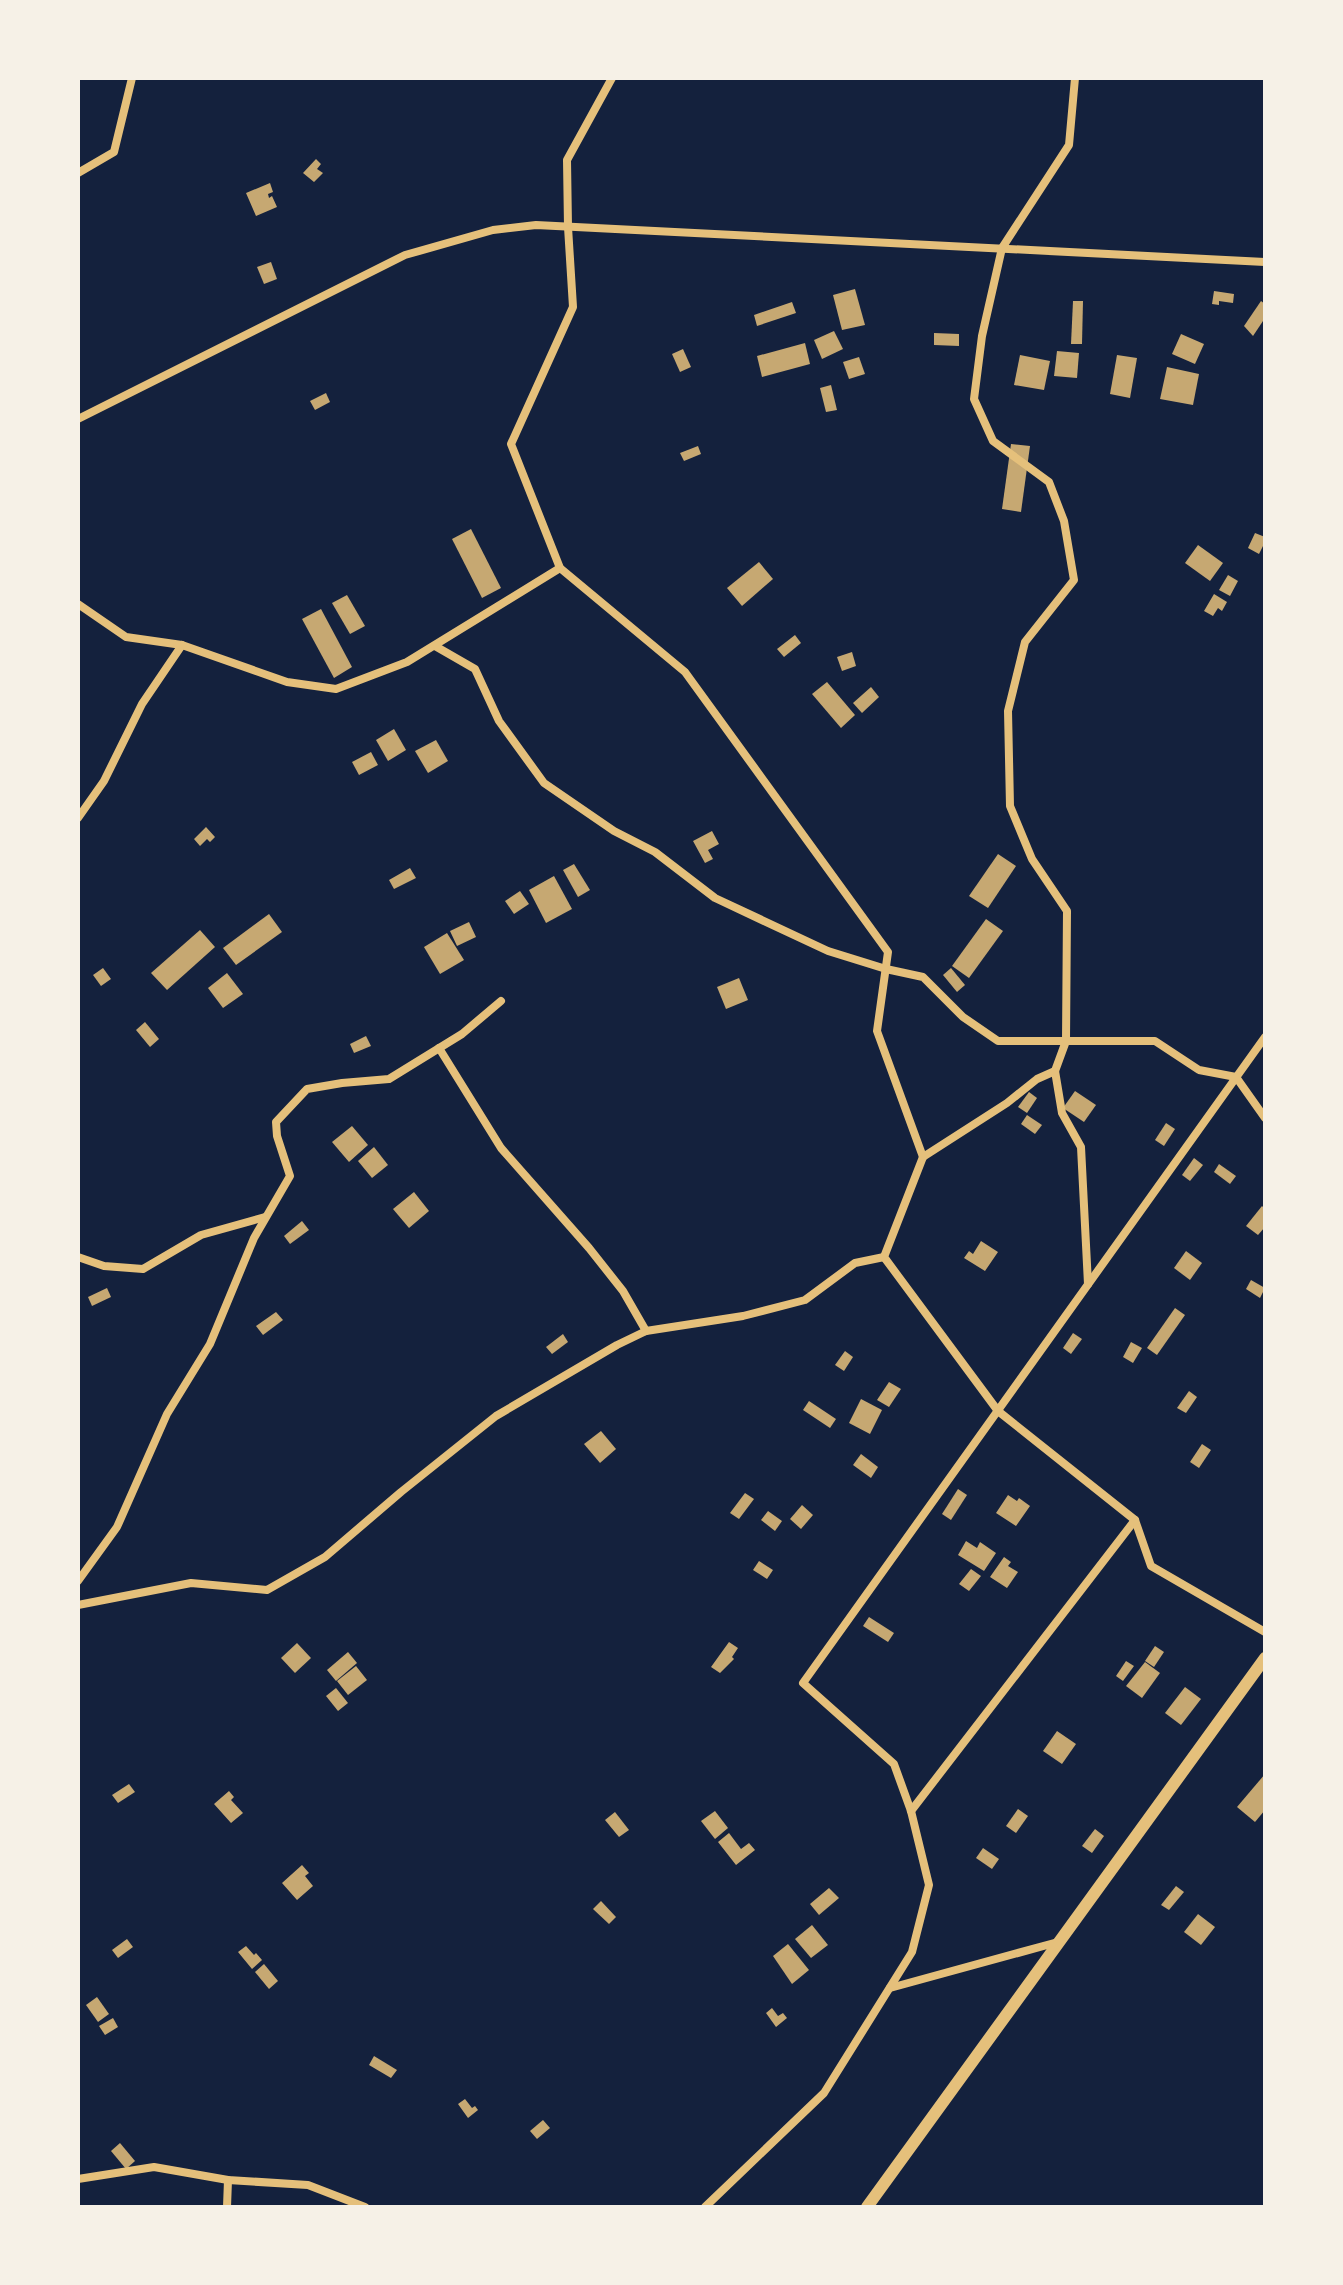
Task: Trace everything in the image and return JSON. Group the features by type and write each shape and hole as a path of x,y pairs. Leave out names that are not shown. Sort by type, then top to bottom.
{"street":[{"path":"78,173 114,152 132,78"},
{"path":"612,78 567,160 573,307 511,444 560,568 685,672 888,952 877,1031 923,1157"},
{"path":"1075,78 1069,145 1002,248 982,336 974,399 993,441 1049,482 1064,521 1074,580 1025,642 1008,711 1010,806 1032,859 1067,911 1066,1041 1055,1071 1062,1113 1081,1147 1088,1285"},
{"path":"78,419 405,255 493,230 536,225 1265,262"},
{"path":"78,604 126,637 182,645 287,682 336,689 407,662 560,568"},
{"path":"78,818 104,781 142,704 182,645"},
{"path":"435,646 475,669 499,721 544,783 614,831 655,852 715,898 828,951 923,977 963,1017 998,1041 1155,1041 1199,1070 1236,1077 1265,1118"},
{"path":"78,1581 117,1527 167,1414 210,1344 254,1238 290,1176 277,1136 276,1122 307,1089 389,1079 462,1034 501,1001"},
{"path":"705,2207 824,2093 912,1952 929,1885 911,1811 894,1764 803,1683 1265,1037"},
{"path":"439,1048 501,1148 589,1248 623,1291 646,1331"},
{"path":"884,1257 923,1157 1007,1103 1037,1079 1055,1071"},
{"path":"78,1257 104,1266 143,1269 201,1235 266,1217"},
{"path":"78,1605 191,1583 267,1590 325,1557 496,1416 646,1331 743,1316 805,1300 855,1263 884,1257"},
{"path":"884,1257 998,1411 1135,1520 1151,1566 1265,1632"},
{"path":"911,1811 1135,1520"},
{"path":"867,2207 1265,1658"},
{"path":"890,1989 1060,1942"},
{"path":"78,2179 154,2167 228,2180 308,2185 365,2207"},
{"path":"227,2207 228,2180"}],"building":[{"path":"316,159 321,164 317,169 323,173 314,182 303,173"},
{"path":"270,183 273,192 268,194 269,198 272,196 277,207 256,216 246,193"},
{"path":"271,262 277,279 264,284 257,267"},
{"path":"855,289 865,325 842,330 833,295"},
{"path":"1214,291 1234,294 1233,303 1219,301 1219,305 1212,304"},
{"path":"1073,301 1083,301 1082,344 1071,344"},
{"path":"1261,301 1265,304 1265,318 1253,336 1244,326"},
{"path":"792,302 796,313 757,326 754,315"},
{"path":"834,331 843,349 822,359 814,340"},
{"path":"934,333 959,334 959,346 934,345"},
{"path":"1181,334 1204,344 1195,364 1172,354"},
{"path":"805,343 810,364 762,377 757,356"},
{"path":"683,349 691,367 680,372 672,354"},
{"path":"1057,351 1079,353 1077,378 1054,376"},
{"path":"1020,355 1050,361 1044,390 1014,385"},
{"path":"1117,355 1137,358 1130,398 1110,394"},
{"path":"859,357 865,374 849,379 843,362"},
{"path":"1167,367 1199,374 1193,405 1160,399"},
{"path":"831,385 837,410 826,412 820,388"},
{"path":"326,393 330,402 315,410 310,401"},
{"path":"1011,444 1030,446 1021,512 1002,509"},
{"path":"698,446 701,454 684,461 680,453"},
{"path":"471,529 501,588 482,598 452,539"},
{"path":"1255,533 1265,537 1259,554 1248,548"},
{"path":"1198,545 1223,563 1210,581 1185,563"},
{"path":"759,562 773,579 742,606 727,588"},
{"path":"1228,575 1238,581 1230,596 1219,590"},
{"path":"1214,594 1227,602 1222,611 1218,608 1213,616 1204,611"},
{"path":"347,595 365,626 350,634 332,603"},
{"path":"321,609 352,667 334,678 302,619"},
{"path":"795,635 801,643 784,657 777,649"},
{"path":"852,652 856,666 842,671 837,657"},
{"path":"827,682 855,715 841,728 812,694"},
{"path":"871,687 879,697 862,713 853,703"},
{"path":"394,729 406,750 388,761 376,740"},
{"path":"436,740 448,761 428,773 415,751"},
{"path":"371,752 378,765 359,775 352,762"},
{"path":"206,827 215,837 210,842 207,839 200,846 194,839"},
{"path":"712,831 719,844 708,850 713,859 705,863 693,841"},
{"path":"998,854 1016,866 988,908 969,896"},
{"path":"574,864 590,890 578,897 563,870"},
{"path":"410,868 416,878 394,889 389,880"},
{"path":"554,876 572,909 546,923 529,890"},
{"path":"520,891 529,904 514,914 505,901"},
{"path":"269,914 282,932 236,965 223,948"},
{"path":"986,919 1003,931 969,978 952,966"},
{"path":"469,922 476,937 457,946 450,931"},
{"path":"200,930 215,947 167,990 151,973"},
{"path":"447,933 464,960 440,974 424,947"},
{"path":"103,968 111,979 101,986 93,975"},
{"path":"951,968 965,985 957,992 943,975"},
{"path":"227,973 243,994 223,1008 208,988"},
{"path":"739,978 748,1000 726,1009 717,987"},
{"path":"145,1022 159,1039 150,1047 136,1030"},
{"path":"366,1036 371,1046 354,1053 350,1044"},
{"path":"1075,1091 1096,1105 1084,1122 1063,1108"},
{"path":"1029,1092 1037,1098 1027,1113 1018,1107"},
{"path":"1027,1115 1042,1125 1035,1134 1021,1124"},
{"path":"1166,1123 1175,1129 1164,1146 1155,1140"},
{"path":"352,1126 368,1145 349,1162 332,1142"},
{"path":"374,1147 388,1165 372,1178 358,1161"},
{"path":"1194,1158 1203,1165 1190,1181 1182,1175"},
{"path":"1219,1164 1236,1176 1230,1184 1214,1172"},
{"path":"414,1192 429,1211 409,1228 393,1209"},
{"path":"1262,1206 1265,1209 1265,1227 1258,1235 1246,1226"},
{"path":"302,1221 309,1230 290,1244 284,1236"},
{"path":"981,1241 998,1252 985,1271 964,1258 969,1251 973,1254"},
{"path":"1186,1251 1202,1263 1190,1280 1174,1268"},
{"path":"1251,1280 1265,1288 1260,1298 1246,1289"},
{"path":"107,1288 111,1297 92,1306 88,1297"},
{"path":"1175,1308 1185,1315 1157,1355 1147,1348"},
{"path":"276,1312 283,1320 263,1335 256,1326"},
{"path":"1073,1333 1082,1339 1071,1354 1063,1348"},
{"path":"563,1334 568,1342 552,1354 546,1347"},
{"path":"1131,1342 1142,1348 1133,1363 1123,1357"},
{"path":"845,1351 853,1357 844,1371 835,1365"},
{"path":"889,1382 901,1389 889,1407 877,1400"},
{"path":"1189,1391 1197,1397 1186,1413 1177,1408"},
{"path":"861,1399 882,1410 870,1434 849,1423"},
{"path":"809,1401 836,1419 830,1428 803,1410"},
{"path":"601,1431 616,1449 600,1463 584,1444"},
{"path":"1202,1444 1211,1450 1199,1468 1190,1462"},
{"path":"861,1454 878,1467 871,1478 853,1465"},
{"path":"958,1489 967,1495 951,1520 942,1514"},
{"path":"745,1493 754,1499 739,1519 730,1513"},
{"path":"1008,1495 1030,1506 1016,1526 996,1513"},
{"path":"802,1505 813,1515 801,1529 790,1519"},
{"path":"768,1511 782,1521 775,1531 761,1520"},
{"path":"966,1541 977,1548 980,1542 996,1553 984,1571 958,1555"},
{"path":"1004,1557 1011,1562 1008,1566 1018,1572 1007,1588 990,1577"},
{"path":"759,1561 773,1570 767,1579 753,1570"},
{"path":"971,1569 981,1576 969,1591 959,1584"},
{"path":"869,1617 894,1633 888,1642 863,1626"},
{"path":"729,1642 738,1648 732,1657 734,1659 720,1673 711,1667"},
{"path":"297,1643 311,1658 295,1673 281,1658"},
{"path":"1155,1646 1164,1652 1154,1667 1145,1661"},
{"path":"348,1652 357,1663 336,1681 327,1670"},
{"path":"1126,1661 1134,1666 1123,1681 1116,1676"},
{"path":"1145,1662 1160,1673 1142,1698 1126,1686"},
{"path":"356,1666 367,1680 348,1695 337,1681"},
{"path":"1185,1687 1201,1699 1181,1725 1165,1713"},
{"path":"336,1688 348,1703 338,1711 326,1696"},
{"path":"1057,1731 1076,1744 1062,1764 1043,1751"},
{"path":"1265,1774 1265,1810 1255,1822 1237,1807"},
{"path":"129,1784 135,1792 118,1803 112,1795"},
{"path":"229,1791 234,1797 231,1800 243,1813 231,1823 214,1804"},
{"path":"1018,1809 1028,1816 1016,1833 1006,1826"},
{"path":"715,1811 728,1828 715,1839 701,1821"},
{"path":"615,1812 629,1830 619,1837 605,1820"},
{"path":"1095,1829 1104,1836 1092,1853 1082,1846"},
{"path":"729,1833 741,1849 749,1843 755,1850 736,1865 718,1842"},
{"path":"983,1848 999,1859 992,1869 976,1858"},
{"path":"302,1865 309,1873 305,1876 313,1886 297,1900 282,1883"},
{"path":"1176,1886 1184,1892 1169,1910 1161,1905"},
{"path":"829,1888 839,1898 819,1915 810,1904"},
{"path":"601,1901 616,1917 609,1924 593,1909"},
{"path":"1198,1914 1215,1927 1201,1945 1184,1932"},
{"path":"812,1925 828,1945 811,1958 795,1939"},
{"path":"127,1939 133,1947 118,1958 112,1950"},
{"path":"788,1944 809,1970 792,1984 773,1956"},
{"path":"246,1946 262,1960 252,1969 238,1952"},
{"path":"264,1964 278,1981 269,1989 255,1972"},
{"path":"97,1997 109,2014 98,2022 86,2005"},
{"path":"772,2008 778,2016 783,2013 787,2018 776,2027 766,2013"},
{"path":"113,2018 118,2027 105,2035 99,2026"},
{"path":"374,2056 397,2070 391,2078 369,2065"},
{"path":"465,2099 478,2110 468,2118 458,2104"},
{"path":"543,2120 550,2128 537,2139 530,2131"},
{"path":"120,2143 135,2161 126,2169 111,2151"}]}
